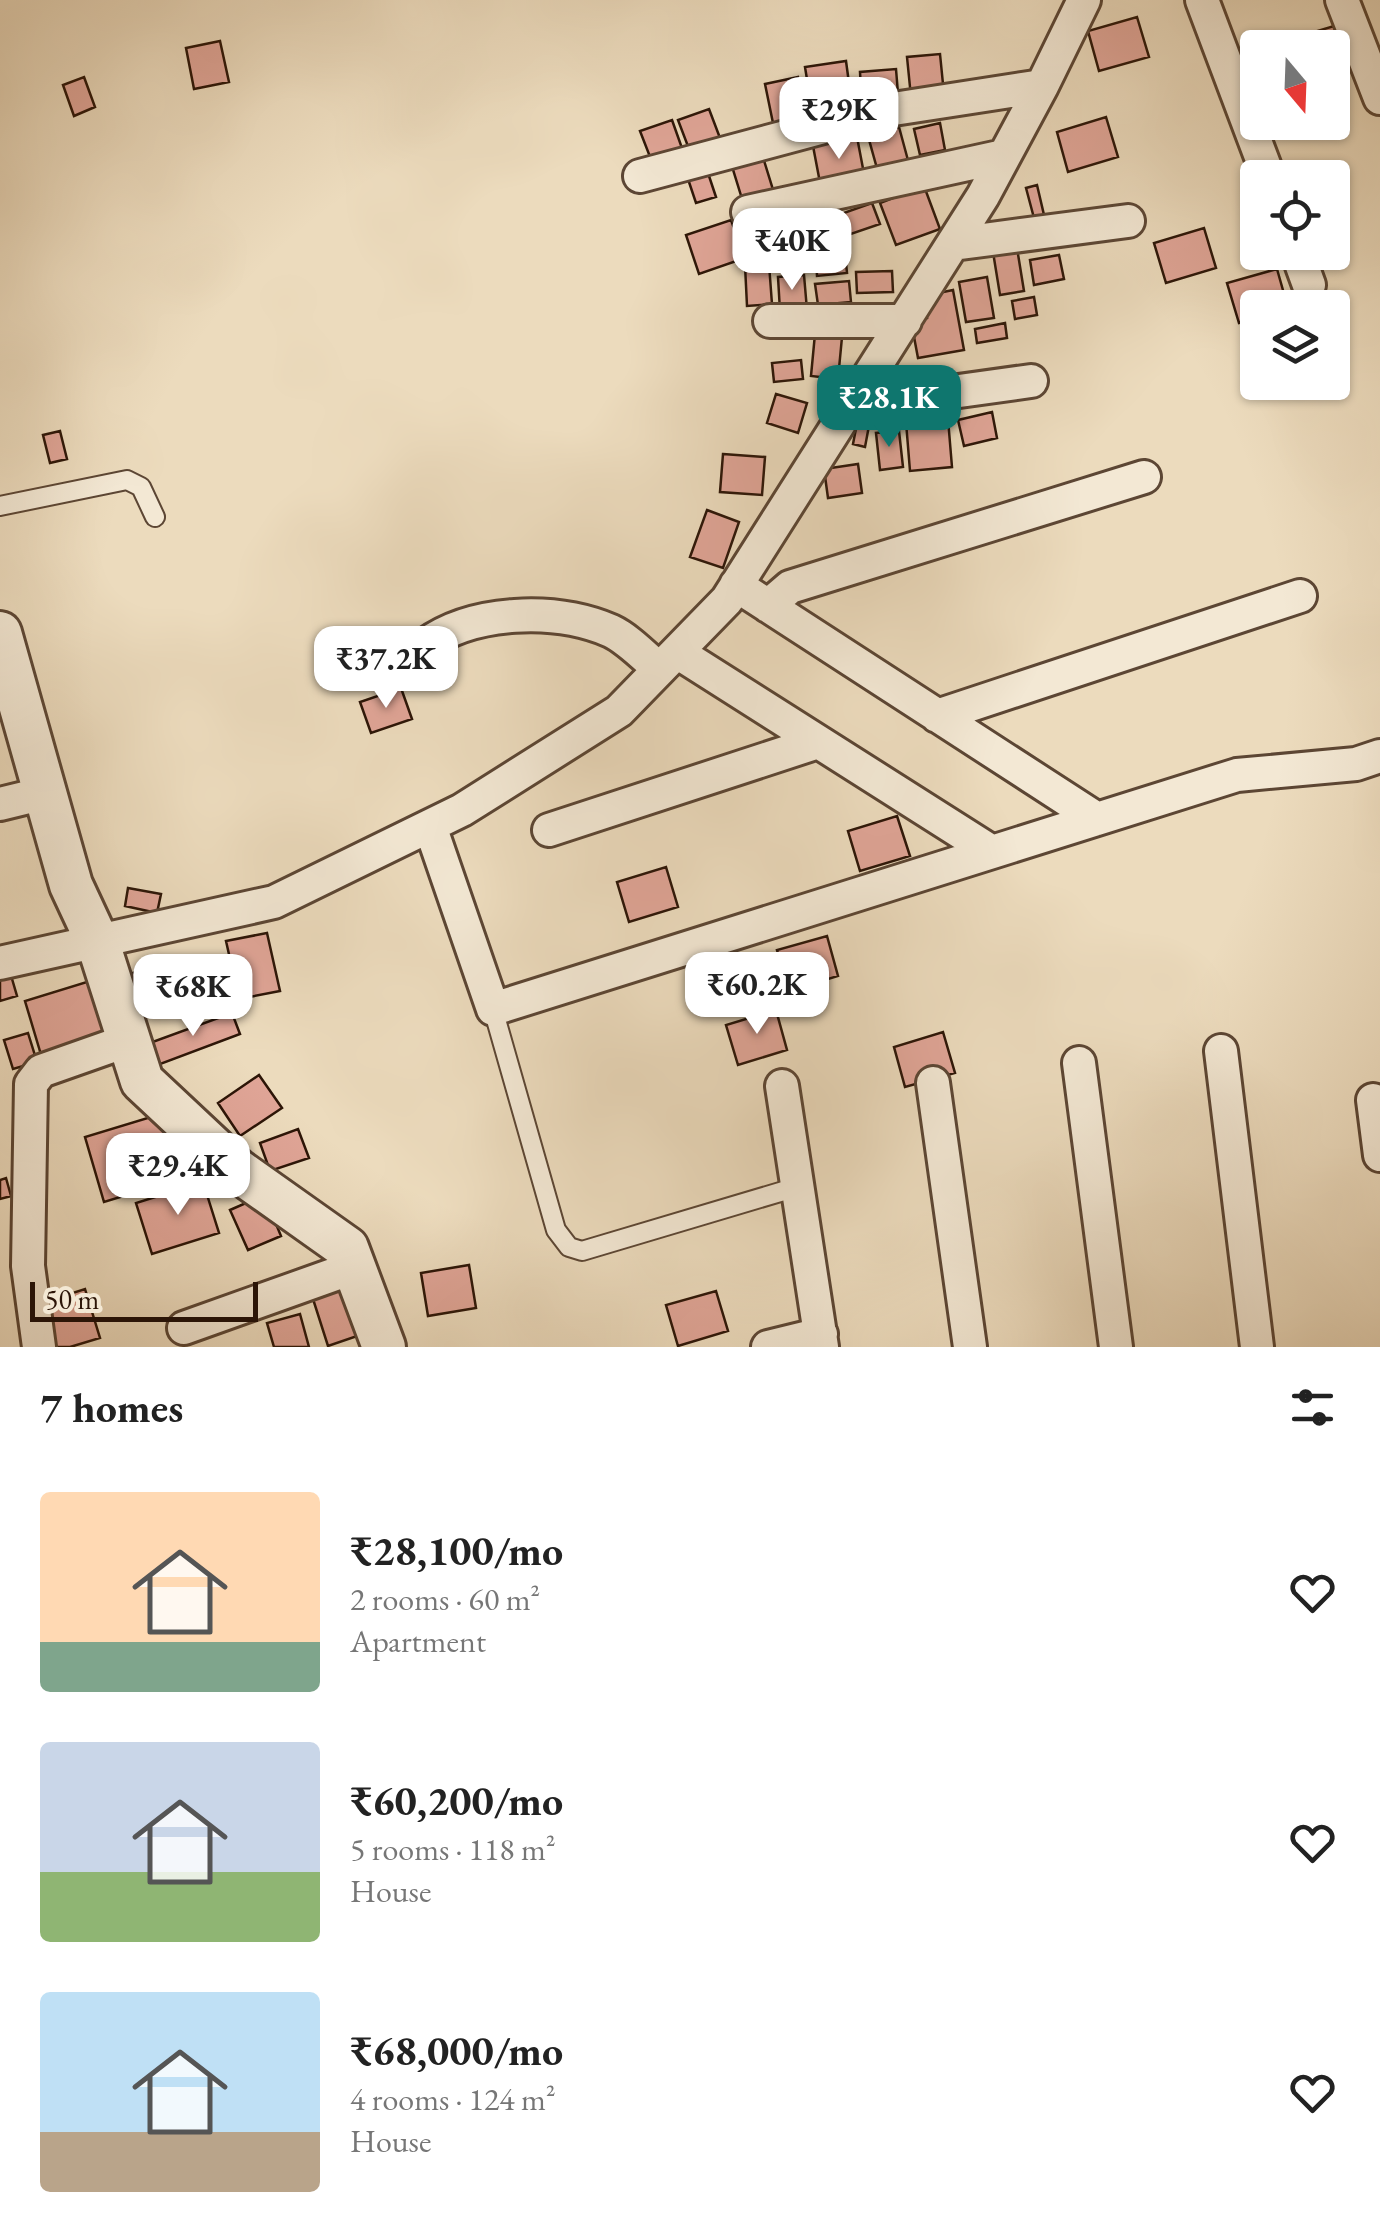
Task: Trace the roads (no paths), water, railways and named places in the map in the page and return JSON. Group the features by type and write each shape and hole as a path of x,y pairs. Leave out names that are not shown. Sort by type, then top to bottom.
{"street":[{"path":"0,963 274,902 462,810 619,711 728,600 954,244 1042,86 1084,0"},
{"path":"1202,0 1262,160"},
{"path":"1342,0 1380,98"},
{"path":"640,176 886,110 1042,86"},
{"path":"748,212 1004,156"},
{"path":"954,244 1128,221"},
{"path":"1304,270 1309,285"},
{"path":"770,322 905,320"},
{"path":"851,406 1030,381"},
{"path":"768,606 790,587 1144,478"},
{"path":"736,586 1096,819"},
{"path":"937,716 1300,596"},
{"path":"425,645 446,629 496,618 572,620 613,632 818,742 992,852"},
{"path":"0,633 72,884 98,943 142,1081 237,1170 348,1248 384,1347"},
{"path":"549,830 818,742"},
{"path":"430,826 493,1009 1252,771 1356,764 1380,756"},
{"path":"0,804 45,794"},
{"path":"39,1347 14,1269 34,1077 129,1040"},
{"path":"1222,1051 1256,1347"},
{"path":"1079,1063 1116,1347"},
{"path":"932,1083 970,1347"},
{"path":"768,1347 822,1341 782,1086"},
{"path":"1373,1100 1380,1154"},
{"path":"184,1328 355,1268"}],"lane":[{"path":"0,506 127,480 141,487 156,517"},
{"path":"493,1009 556,1230 570,1247 582,1251 798,1187"}]}
